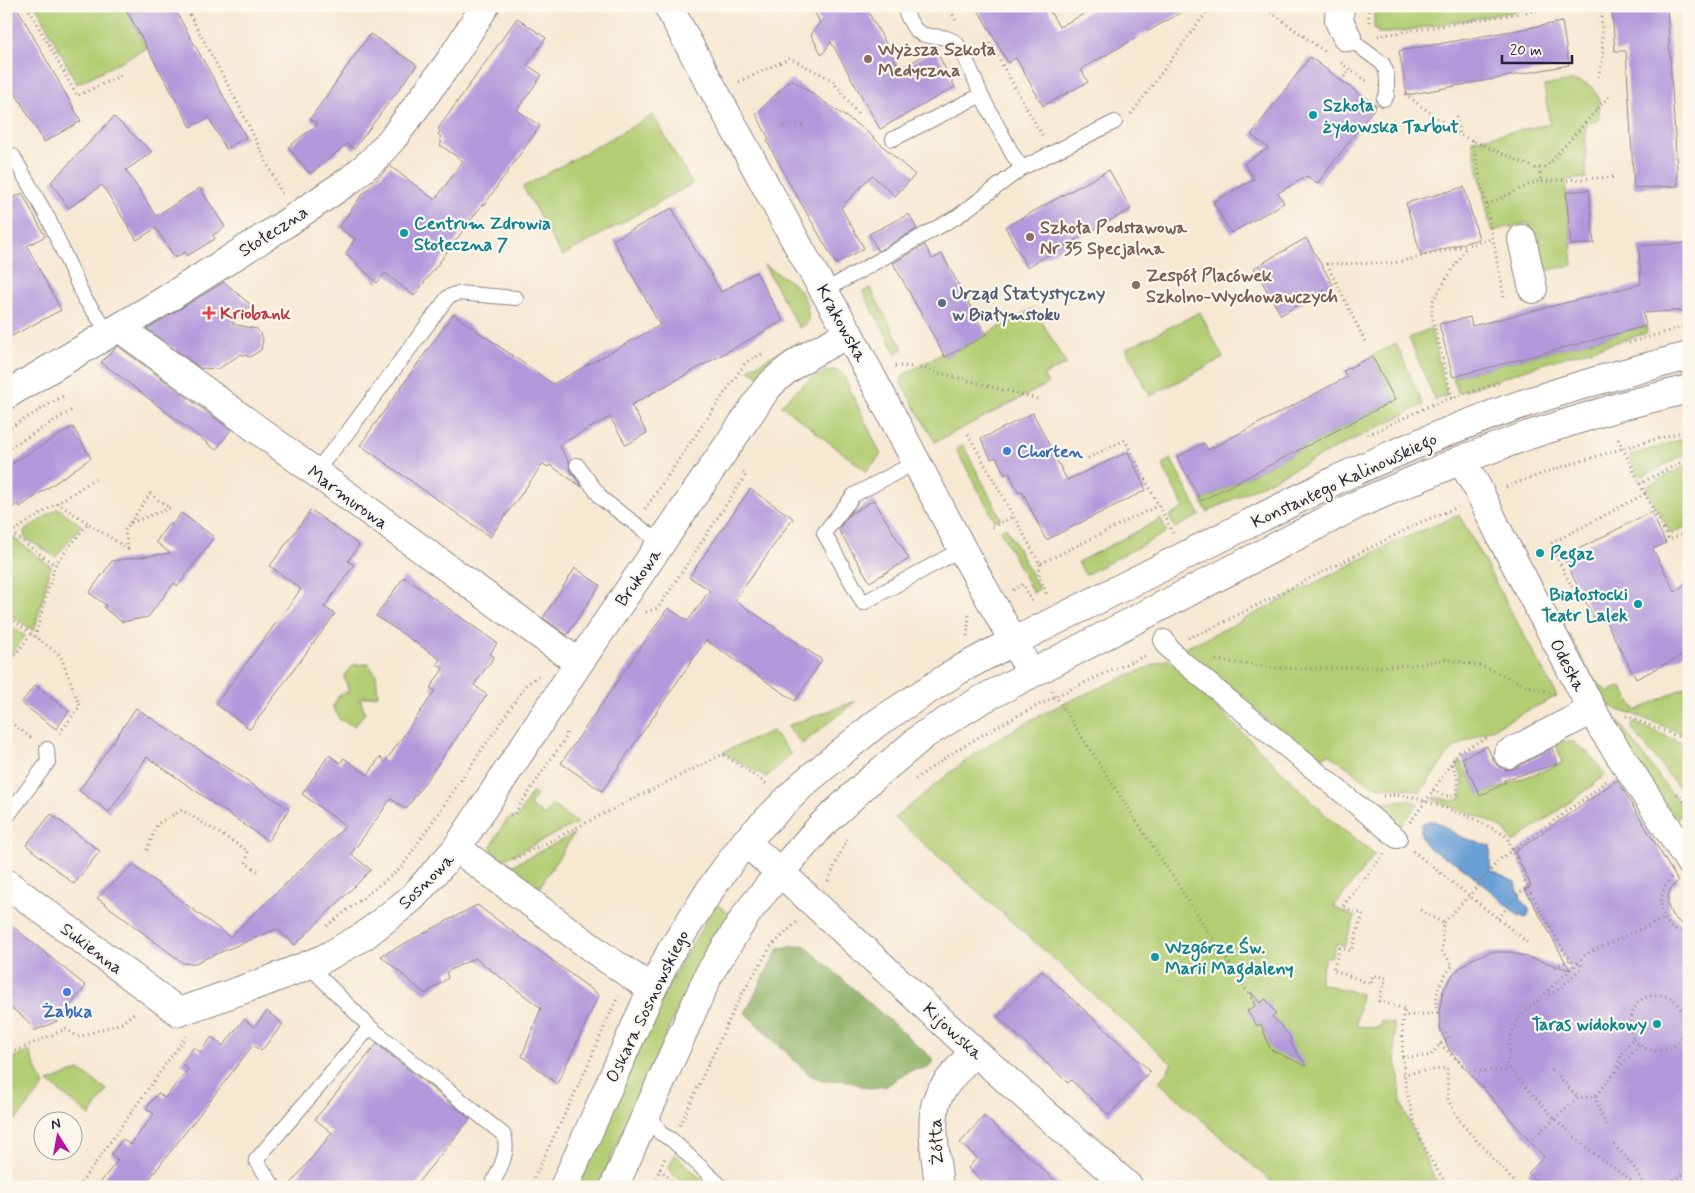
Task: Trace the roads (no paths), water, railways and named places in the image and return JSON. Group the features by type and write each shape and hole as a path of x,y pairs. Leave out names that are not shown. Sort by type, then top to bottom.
{"street":[{"name":"Stołeczna","path":"6,395 115,331 279,228 350,180 372,161 393,138 450,62 485,6"},
{"name":"Krakowska","path":"668,6 849,334 962,549 1014,642 1041,681"},
{"path":"1336,49 1340,6"},
{"path":"1522,239 1533,289"},
{"name":"Marmurowa","path":"115,331 315,472 579,663"},
{"name":"Brukowa","path":"456,849 579,663 754,406 772,383 791,366 849,334"},
{"name":"Konstantego Kalinowskiego","path":"1014,642 1393,453 1549,395 1605,377 1689,356"},
{"name":"Konstantego Kalinowskiego","path":"1041,681 1356,505 1461,460 1576,419 1689,389"},
{"name":"Odeska","path":"1446,432 1482,497 1592,710 1680,869"},
{"name":"Oskara Sosnowskiego","path":"564,1187 652,989 671,951 691,917 745,842 804,783 877,723 959,670 1014,642"},
{"path":"1170,648 1397,838"},
{"path":"614,1187 709,974 748,912 780,872 821,826 867,783 924,736 979,701 1041,681"},
{"path":"1508,754 1592,710"},
{"name":"Kijowska","path":"745,842 814,902 974,1050 1129,1187"},
{"name":"Sosnowa","path":"185,1021 270,980 308,965 364,936 412,898 456,849 604,957 652,989"},
{"name":"Sukienna","path":"6,883 185,1021"},
{"name":"Żółta","path":"939,1187 934,1110 938,1097 945,1085 974,1050"}],"lane":[{"path":"903,6 916,31 926,36 946,37 957,43 975,78 981,95 1022,168"},
{"path":"1336,49 1383,64 1386,71 1385,97"},
{"path":"893,139 981,95"},
{"path":"824,291 958,216 1022,168 1115,122"},
{"path":"6,159 13,156 49,220 84,298 115,331"},
{"path":"315,472 347,433 448,297 458,293 516,298"},
{"path":"916,462 854,495 824,533 863,603 962,549"},
{"path":"577,465 602,499 661,543"},
{"path":"6,818 48,762 47,749"},
{"path":"308,965 370,1027 504,1135 507,1145 491,1187"},
{"path":"274,1187 256,1160 370,1027"},
{"path":"648,1111 660,1133 672,1140 722,1187"}],"water":[{"path":"1427,821 1435,821 1461,837 1490,846 1490,865 1492,871 1515,882 1521,899 1529,908 1529,915 1525,918 1518,915 1471,873 1427,846 1424,843 1421,832 1422,824"}],"place":[{"name":"Wyższa Szkoła Medyczna","path":"868,59"},
{"name":"Szkoła żydowska Tarbut","path":"1313,115"},
{"name":"Centrum Zdrowia Stołeczna 7","path":"404,233"},
{"name":"Szkoła Podstawowa Nr 35 Specjalna","path":"1030,237"},
{"name":"Zespół Placówek Szkolno-Wychowawczych","path":"1136,285"},
{"name":"Urząd Statystyczny w Białymstoku","path":"942,303"},
{"name":"Kriobank","path":"209,313"},
{"name":"Chorten","path":"1007,451"},
{"name":"Pegaz","path":"1540,553"},
{"name":"Białostocki Teatr Lalek","path":"1638,604"},
{"name":"Wzgórze Św. Marii Magdaleny","path":"1155,957"},
{"name":"Żabka","path":"67,992"},
{"name":"Taras widokowy","path":"1657,1024"}]}
